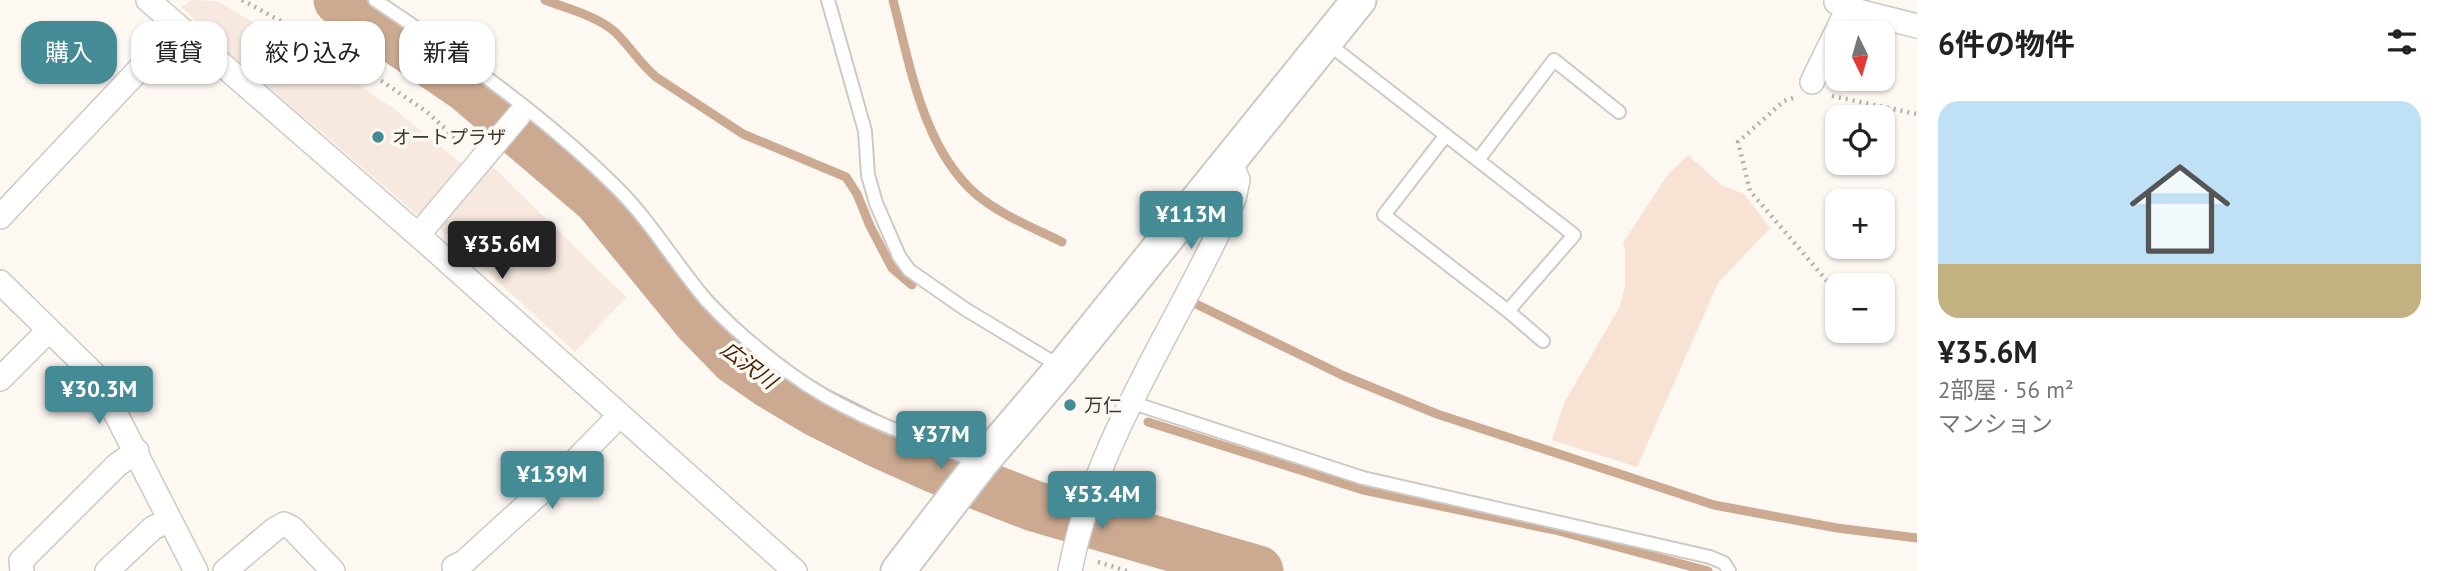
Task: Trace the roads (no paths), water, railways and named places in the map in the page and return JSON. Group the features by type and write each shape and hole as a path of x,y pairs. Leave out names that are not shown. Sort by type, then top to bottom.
{"street":[{"path":"148,0 172,21"},
{"path":"898,571 946,508 1359,0"},
{"path":"1813,92 1844,3 1917,26"},
{"path":"227,69 795,571"},
{"path":"0,217 131,78"},
{"path":"418,235 522,111"},
{"path":"1070,571 1074,546 1107,452 1234,199 1238,180 1230,160"},
{"path":"0,282 97,377 196,571"},
{"path":"0,379 49,330"},
{"path":"448,569 464,562 535,498 620,415"},
{"path":"22,571 21,561 117,465 136,451"},
{"path":"107,571 153,528 169,520"},
{"path":"225,571 284,524 292,528 332,571"}],"lane":[{"path":"375,0 468,62 522,111 589,162 620,191 708,301 792,375 858,415 980,466"},
{"path":"828,0 865,131 869,175 876,203 899,256 909,270 965,309 1062,368"},
{"path":"1326,41 1574,235 1508,311"},
{"path":"1478,160 1554,60 1619,112"},
{"path":"1446,135 1384,215 1543,341"},
{"path":"1130,402 1363,478 1710,557 1724,563 1729,571"}],"waterway":[{"name":"広沢川","path":"339,0 467,87 599,200 699,322 735,359 771,384 816,411 878,442 1034,506 1258,571"},
{"path":"545,0 608,26 656,77 743,134 846,177 857,194 892,268 912,285"},
{"path":"893,0 921,105 943,154 977,195 996,209 1062,242"},
{"path":"1194,303 1344,376 1437,414 1714,505 1837,528 1917,538"},
{"path":"1148,422 1363,490 1555,530 1708,571"}],"place":[{"name":"オートプラザ","path":"378,137"},
{"name":"万仁","path":"1070,405"}]}
